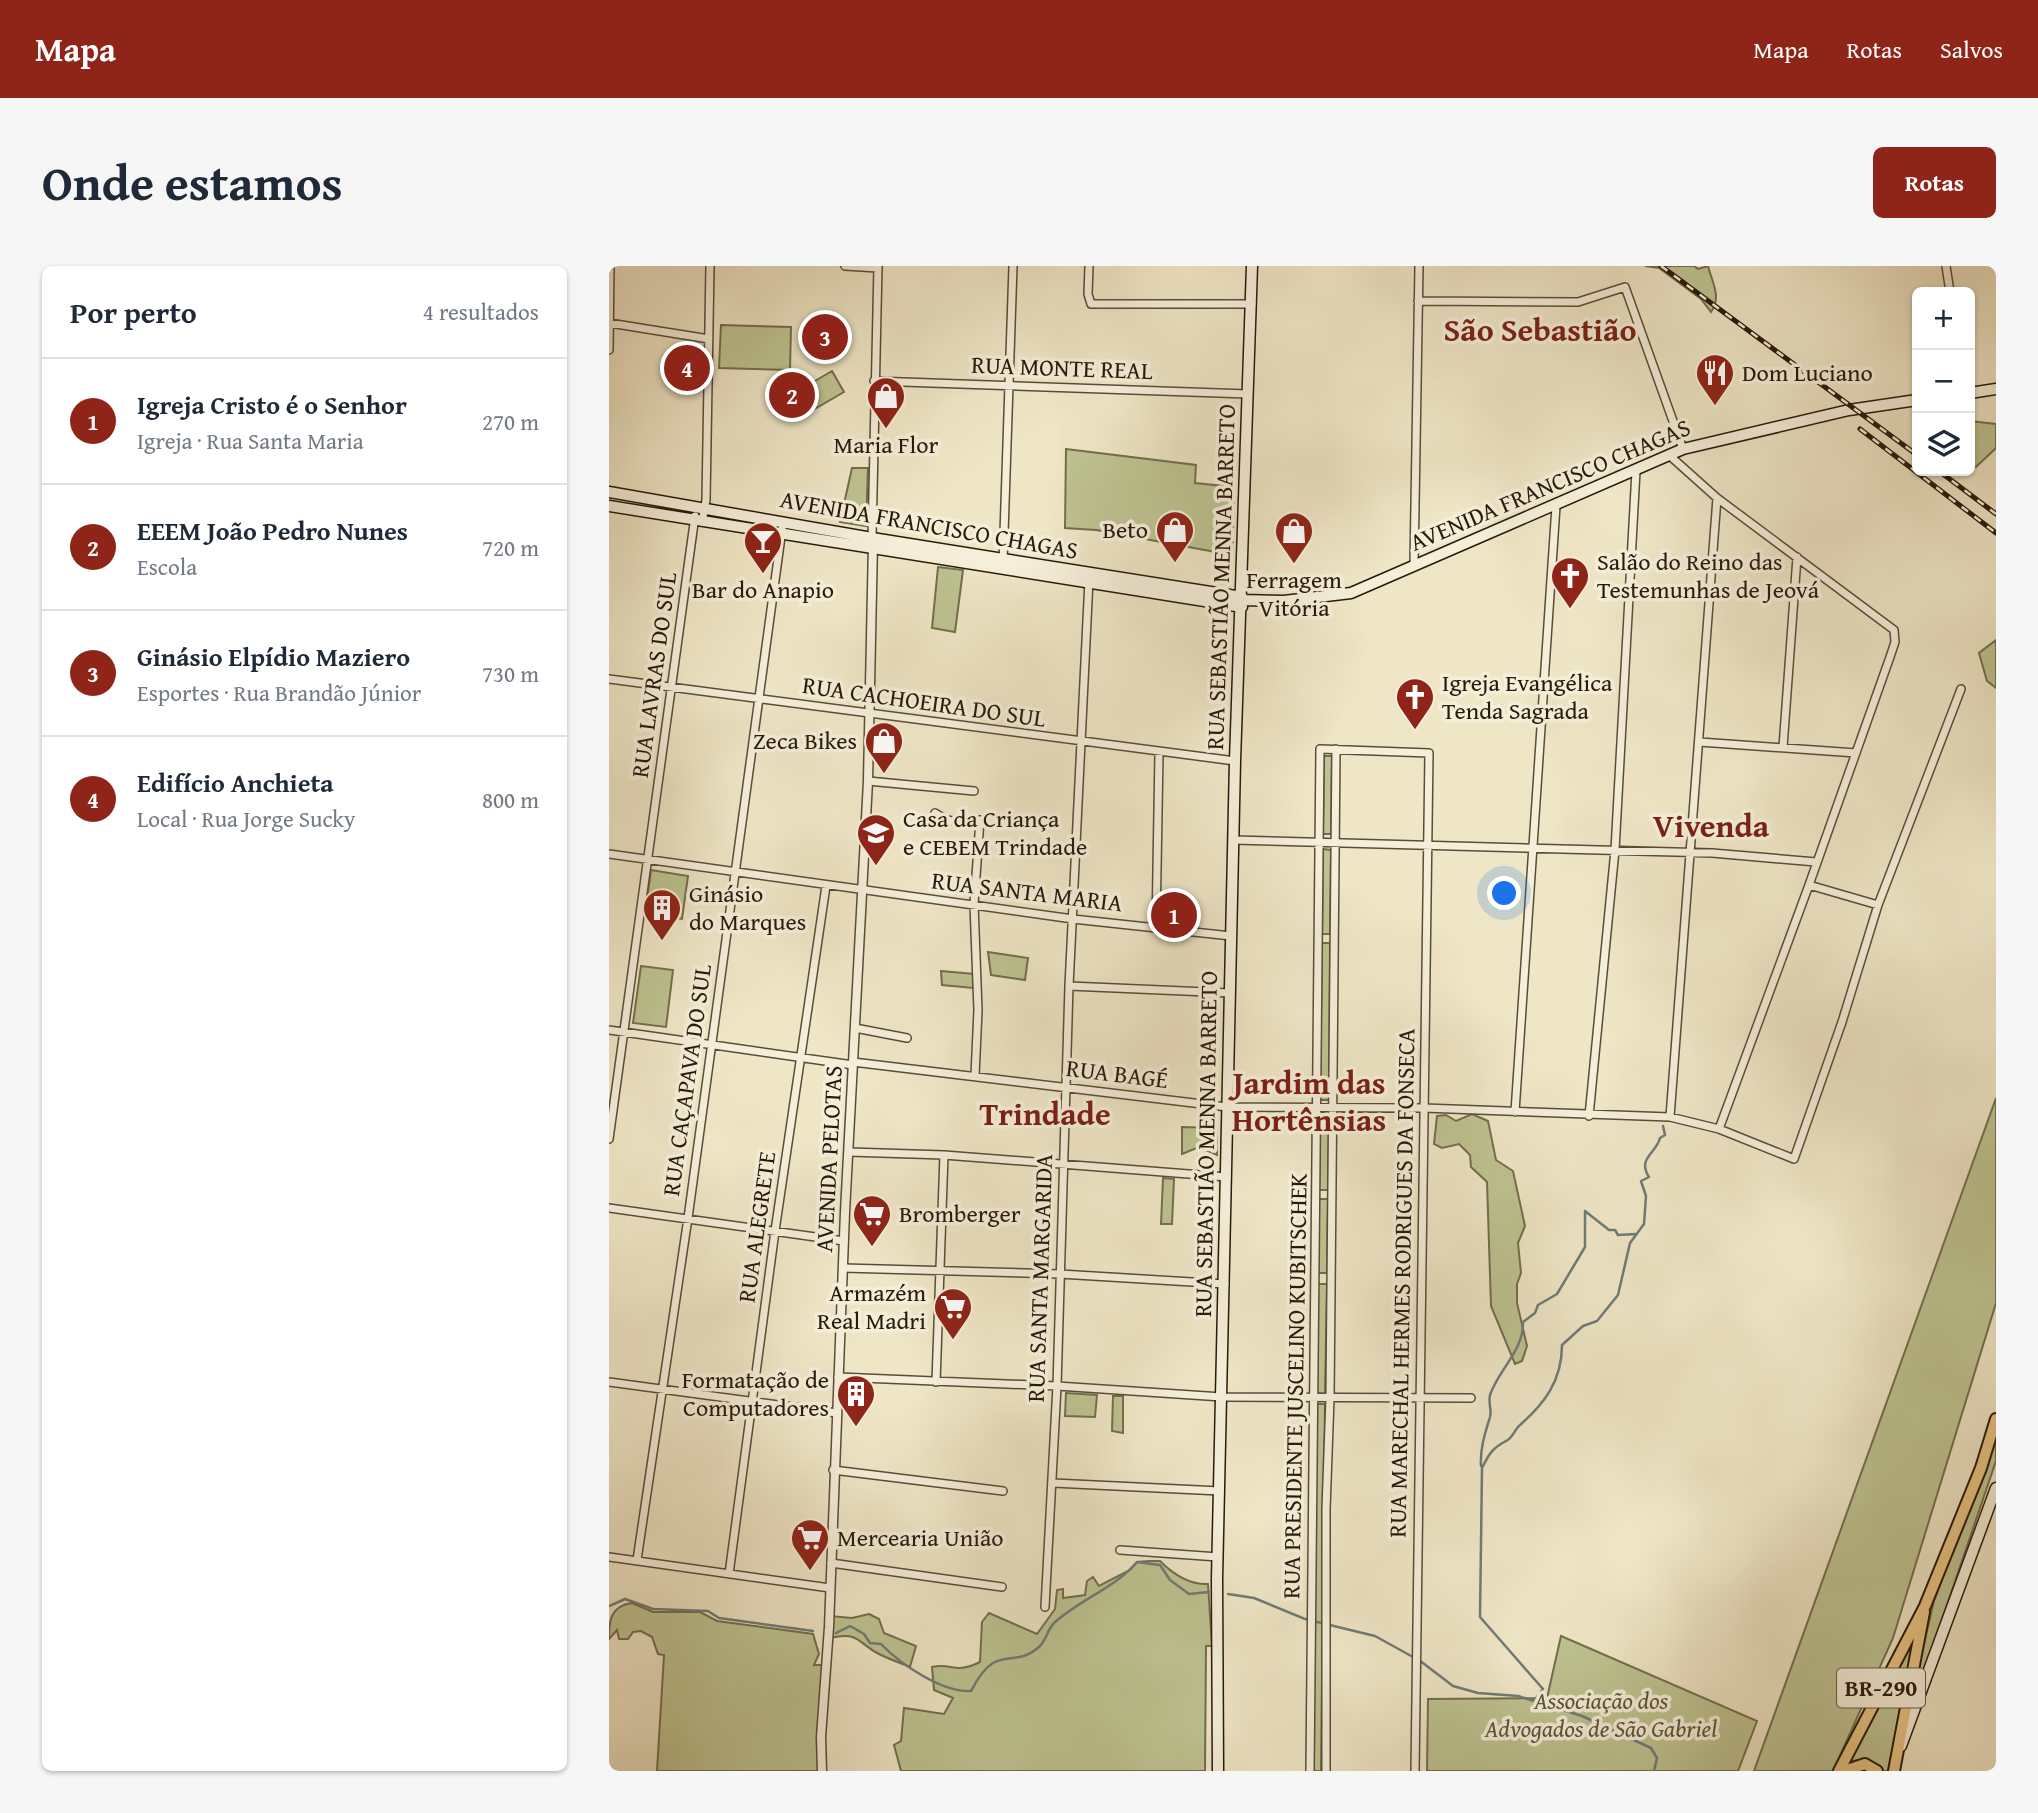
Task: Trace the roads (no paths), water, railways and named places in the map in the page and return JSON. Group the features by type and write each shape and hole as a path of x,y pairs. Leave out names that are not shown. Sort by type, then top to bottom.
{"highway":[{"name":"BR-290","path":"1842,1771 1925,1606 1982,1468 1996,1419"},
{"name":"BR-290","path":"1894,1771 1925,1606"},
{"path":"1842,1771 1865,1764 1877,1771"}],"main road":[{"name":"RUA SEBASTIÃO MENNA BARRETO","path":"1217,1771 1218,1557 1233,840 1252,266"},
{"path":"1975,392 1996,389"},
{"name":"AVENIDA FRANCISCO CHAGAS","path":"609,506 781,534 872,544 1242,601 1334,597 1351,593 1683,449 1849,410 1912,401"},
{"name":"AVENIDA FRANCISCO CHAGAS","path":"609,492 783,522 872,544"},
{"path":"1899,1750 1996,1488"}],"street":[{"path":"609,351 610,266"},
{"name":"RUA LAVRAS DO SUL","path":"609,1139 700,507 710,266"},
{"path":"845,266 878,267 872,544"},
{"path":"1003,564 1013,266"},
{"path":"1089,266 1088,294 1091,304 1252,304"},
{"path":"1415,564 1419,266"},
{"path":"1946,266 1949,287"},
{"path":"1418,301 1579,302 1625,288 1683,449"},
{"path":"609,323 709,339"},
{"name":"RUA MONTE REAL","path":"874,381 1248,394"},
{"path":"1669,455 1717,498 1894,630 1895,642 1720,1129"},
{"path":"1589,1116 1615,850 1636,471"},
{"path":"1670,1117 1717,498"},
{"path":"1515,1112 1556,506"},
{"name":"RUA CAÇAPAVA DO SUL","path":"637,1560 664,1390 761,700 783,522"},
{"name":"AVENIDA PELOTAS","path":"822,1771 821,1737 844,1241 868,781 872,544"},
{"path":"1783,747 1797,557"},
{"name":"RUA SANTA MARGARIDA","path":"1045,1607 1053,1483 1069,986 1089,578"},
{"name":"RUA CACHOEIRA DO SUL","path":"609,679 1081,743 1235,761"},
{"path":"1809,885 1878,905 1961,689"},
{"path":"1700,742 1856,753"},
{"name":"RUA PRESIDENTE JUSCELINO KUBITSCHEK","path":"1310,1771 1320,749 1336,749 1332,1278 1326,1509 1326,1771"},
{"name":"RUA MARECHAL HERMES RODRIGUES DA FONSECA","path":"1336,749 1429,753 1415,1771"},
{"path":"1156,927 1159,753"},
{"path":"868,781 974,791"},
{"path":"935,813 947,820 980,823 974,904 978,1010 975,1076"},
{"path":"1233,840 1615,850 1816,862"},
{"name":"RUA SANTA MARIA","path":"609,854 1073,919 1231,936"},
{"name":"RUA ALEGRETE","path":"729,1574 775,1231 827,886"},
{"name":"RUA BAGÉ","path":"609,1030 801,1058 1227,1107 1424,1108 1670,1117 1720,1129 1794,1159 1842,1022 1878,905"},
{"path":"1319,938 1334,938"},
{"path":"1069,986 1230,993"},
{"path":"855,1028 907,1038"},
{"path":"849,1152 944,1155 1227,1177"},
{"path":"936,1382 944,1155"},
{"path":"1316,1195 1332,1195"},
{"path":"609,1208 844,1241"},
{"path":"843,1268 1060,1275 1224,1284"},
{"path":"1314,1278 1332,1278"},
{"path":"838,1377 1057,1386 1222,1397 1471,1398"},
{"path":"609,1382 837,1413"},
{"path":"834,1470 1003,1491"},
{"path":"1053,1483 1220,1491"},
{"path":"1120,1550 1218,1557"},
{"path":"609,1557 830,1588"},
{"path":"831,1563 1002,1587"}],"waterway":[{"path":"1534,1701 1543,1689 1480,1617 1482,1468 1492,1451 1510,1438 1550,1391 1559,1370 1562,1345 1583,1326 1597,1321 1618,1295 1630,1243 1644,1224 1646,1196 1641,1181 1649,1177 1646,1161 1660,1138 1665,1135 1663,1126"},
{"path":"1481,1466 1482,1447 1490,1414 1490,1395 1520,1342 1523,1322 1535,1313 1538,1305 1557,1294 1585,1247 1585,1211 1609,1230 1615,1230 1618,1235 1636,1234"},
{"path":"836,1633 850,1626 864,1634 870,1643 881,1644 923,1676 948,1687 971,1691 989,1666 997,1661 1021,1657 1040,1646 1054,1623 1118,1580 1137,1562 1160,1565 1170,1580 1189,1594 1209,1592"},
{"path":"1228,1594 1254,1598 1305,1619 1375,1636 1413,1657"},
{"path":"609,1606 625,1599 653,1609 708,1611 719,1618 813,1631"},
{"path":"1419,1660 1453,1686 1478,1693 1518,1696 1582,1716 1651,1748 1657,1758 1654,1771"}],"railway":[{"path":"1661,266 1912,451"},
{"path":"1860,429 1996,533"},
{"path":"1946,476 1996,514"}],"place":[{"name":"Ginásio Elpídio Maziero","path":"825,337"},
{"name":"Edifício Anchieta","path":"687,368"},
{"name":"EEEM João Pedro Nunes","path":"792,395"},
{"name":"Dom Luciano","path":"1715,407"},
{"name":"Maria Flor","path":"886,430"},
{"name":"Beto","path":"1175,564"},
{"name":"Ferragem Vitória","path":"1294,565"},
{"name":"Bar do Anapio","path":"763,575"},
{"name":"Salão do Reino das Testemunhas de Jeová","path":"1570,610"},
{"name":"Igreja Evangélica Tenda Sagrada","path":"1415,731"},
{"name":"Zeca Bikes","path":"884,775"},
{"name":"Casa da Criança e CEBEM Trindade","path":"876,867"},
{"name":"Igreja Cristo é o Senhor","path":"1174,915"},
{"name":"Ginásio do Marques","path":"662,942"},
{"name":"Bromberger","path":"872,1248"},
{"name":"Armazém Real Madri","path":"953,1341"},
{"name":"Formatação de Computadores","path":"856,1428"},
{"name":"Mercearia União","path":"810,1572"}],"district":[{"name":"São Sebastião","path":"1540,330"},
{"name":"Vivenda","path":"1711,826"},
{"name":"Jardim das Hortênsias","path":"1309,1102"},
{"name":"Trindade","path":"1045,1114"}],"park label":[{"name":"Associação dos Advogados de São Gabriel","path":"1601,1715"}]}
